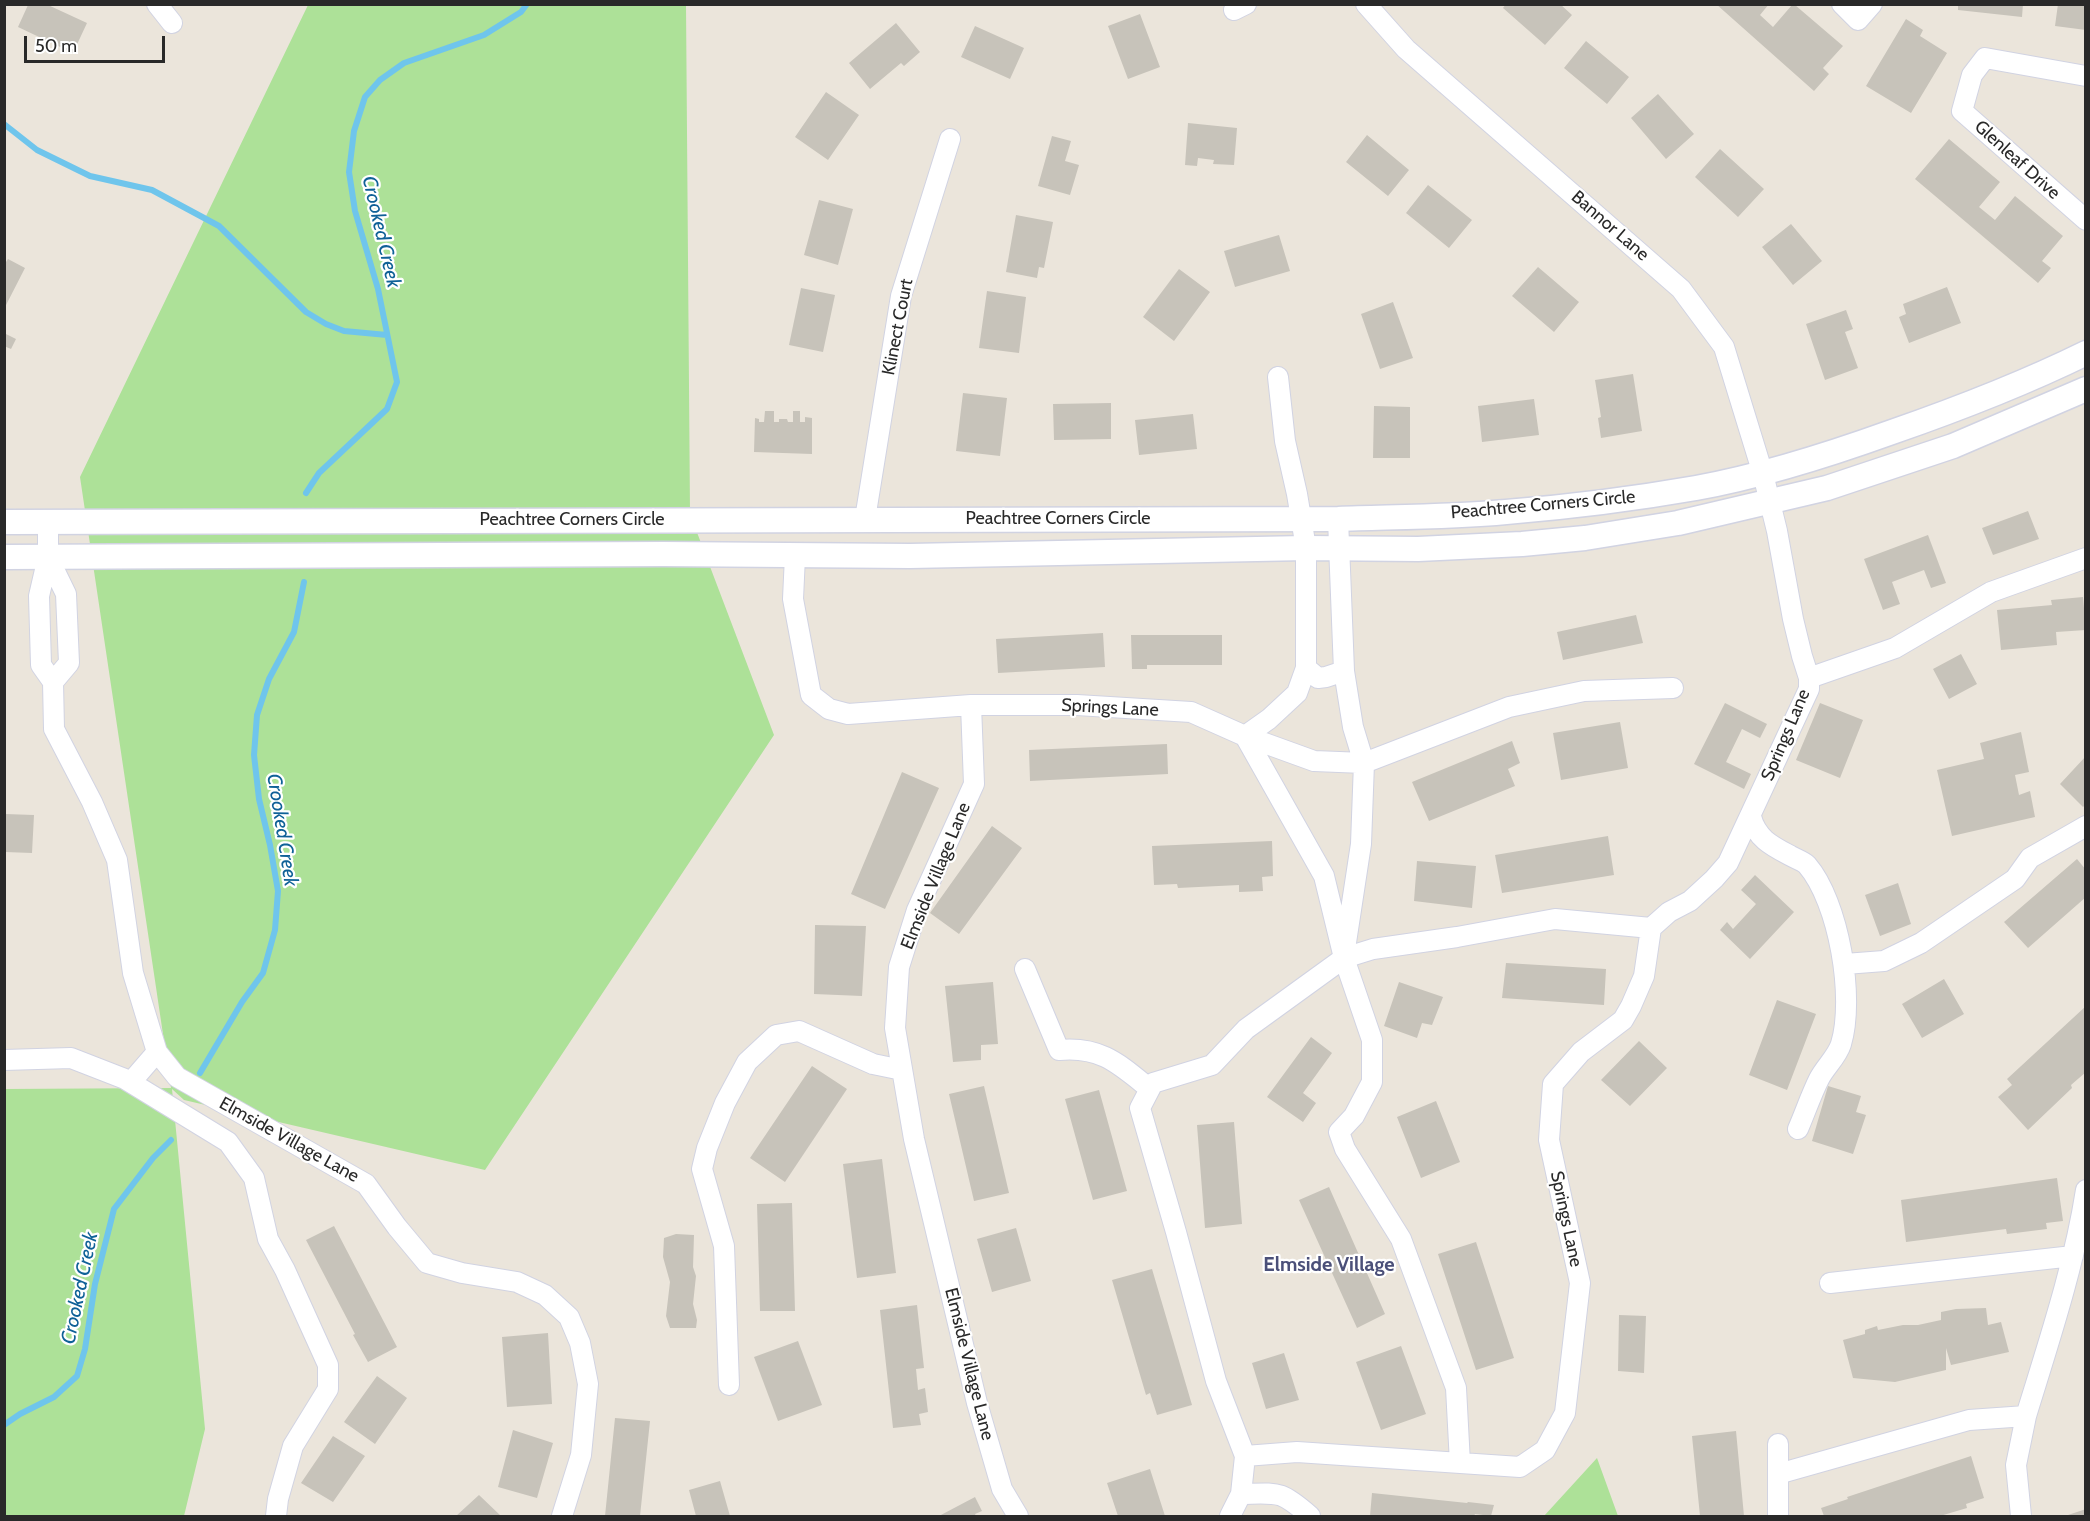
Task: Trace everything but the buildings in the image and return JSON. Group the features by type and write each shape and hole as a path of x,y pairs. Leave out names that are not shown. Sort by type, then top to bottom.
{"street":[{"path":"157,4 172,23"},
{"name":"Bannor Lane","path":"1366,4 1422,64 1681,289 1724,347 1770,503"},
{"path":"1842,4 1858,20 1872,4"},
{"name":"Glenleaf Drive","path":"2085,76 1985,58 1972,75 1962,111 2085,220"},
{"name":"Klinect Court","path":"865,519 901,296 950,139"},
{"name":"Peachtree Corners Circle","path":"4,522 1338,519 1506,512 1696,488 1763,474 1839,451 1933,418 2049,372 2085,353"},
{"path":"1278,377 1285,441 1306,548 1306,668 1297,693 1269,719 1245,736 1324,876 1344,957 1372,1040 1372,1082 1354,1116 1340,1132 1345,1149 1401,1239 1456,1388 1460,1463"},
{"name":"Peachtree Corners Circle","path":"4,557 639,554 910,556 1306,548 1418,549 1522,544 1585,538 1678,523 1827,488 1953,446 2085,389"},
{"name":"Springs Lane","path":"1245,1456 1297,1452 1520,1467 1545,1450 1565,1413 1580,1283 1549,1140 1553,1084 1581,1052 1623,1020 1632,1006 1644,976 1651,928 1669,912 1690,901 1728,863 1809,688 1809,678 1795,629 1770,503"},
{"path":"1338,519 1344,671 1353,727 1364,763 1361,843 1344,957"},
{"path":"48,522 48,557 39,596 41,665 54,682 54,729 92,802 117,860 133,973 161,1058 137,1085"},
{"path":"795,556 793,600 811,695 829,709 848,714 971,705"},
{"path":"48,557 66,594 69,663 54,682"},
{"path":"1809,678 1895,648 1991,592 2085,558"},
{"path":"1306,668 1318,678 1344,671"},
{"name":"Springs Lane","path":"971,705 1077,705 1191,712 1245,736 1314,761 1364,763 1509,707 1584,691 1673,688"},
{"name":"Elmside Village Lane","path":"971,705 974,784 917,910 899,967 895,1028 914,1139 978,1403 1002,1489 1018,1516"},
{"path":"1751,817 1761,839 1805,863 1811,872 1827,902 1845,964 1847,996 1841,1045 1820,1077 1798,1129"},
{"path":"1845,964 1884,961 1921,943 1989,899 2015,879 2030,858 2085,826"},
{"path":"1230,1516 1241,1494 1245,1456 1216,1381 1140,1108 1153,1083 1212,1065 1246,1029 1344,957 1373,949 1555,919 1651,928"},
{"path":"1024,969 1059,1050 1078,1049 1105,1055 1150,1089"},
{"path":"729,1385 724,1246 702,1169 707,1148 725,1103 747,1062 776,1035 799,1030 873,1064 902,1070"},
{"path":"4,1060 71,1058 137,1085 228,1142 254,1178 268,1239 285,1270 328,1365 328,1389 293,1446 276,1516"},
{"name":"Elmside Village Lane","path":"161,1058 177,1077 196,1089 366,1184 427,1263 462,1273 517,1282 545,1295 569,1317 580,1343 588,1384 581,1455 562,1516"},
{"path":"2021,1516 2016,1465 2026,1416 2073,1256 2085,1190"},
{"path":"1830,1283 2073,1256"},
{"path":"1778,1474 1969,1420 2026,1416"},
{"path":"1778,1444 1778,1516"},
{"path":"1241,1494 1269,1492 1283,1495 1310,1516"}],"green space":[{"path":"308,5 686,5 690,514 774,735 485,1170 184,1100 172,1089 205,1429 184,1516 5,1516 4,1089 171,1088 80,477"},
{"path":"1597,1458 1618,1516 1544,1516"}],"waterway":[{"name":"Crooked Creek","path":"306,493 319,473 387,409 397,382 378,289 355,211 349,172 354,131 365,97 380,80 404,63 484,35 521,12 527,4"},
{"path":"4,124 37,150 90,176 152,190 219,226 306,312 326,324 344,331 387,335"},
{"name":"Crooked Creek","path":"200,1073 242,1002 263,973 275,930 278,891 259,799 254,755 257,715 269,679 294,632 304,582"},
{"name":"Crooked Creek","path":"4,1425 54,1397 77,1376 85,1349 95,1284 114,1209 153,1158 171,1140"}],"district":[{"name":"Elmside Village","path":"1329,1265"}]}
